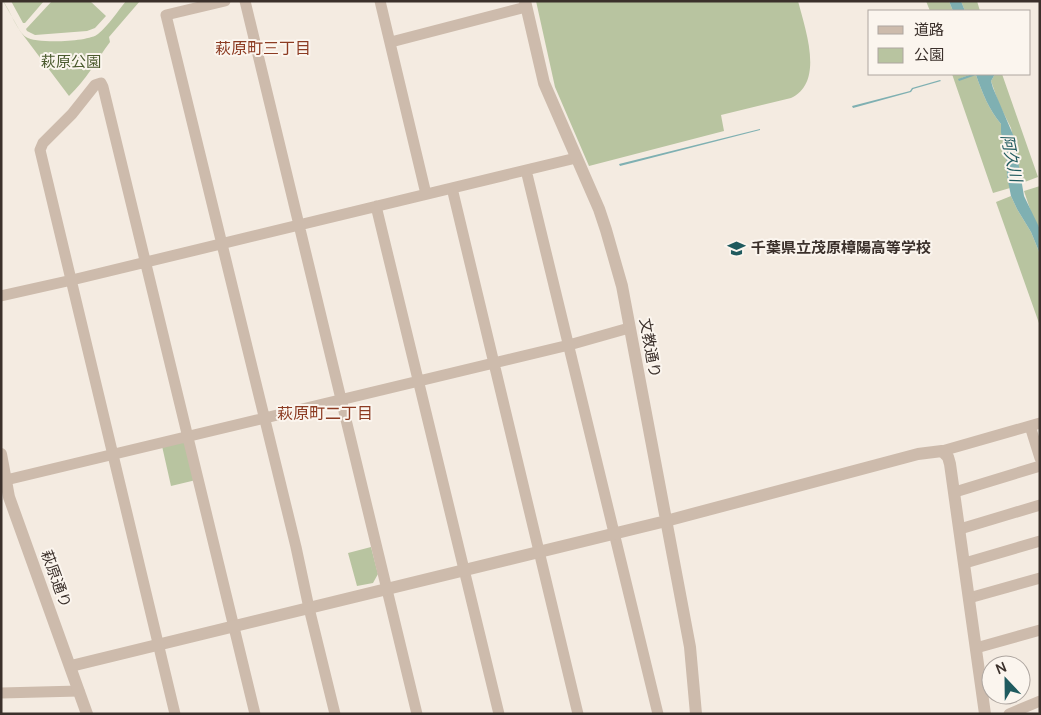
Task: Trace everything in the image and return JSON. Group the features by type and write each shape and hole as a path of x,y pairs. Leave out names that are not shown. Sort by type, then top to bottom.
{"street":[{"path":"225,1 166,15 335,714"},
{"path":"245,1 417,714"},
{"path":"380,1 426,194"},
{"path":"391,42 526,4"},
{"name":"文教通り","path":"526,4 544,83 606,230 622,286 690,647 696,714"},
{"path":"175,714 40,150 42,143 72,114 95,85 101,83 104,87 255,714"},
{"path":"1,296 576,158"},
{"path":"526,170 658,714"},
{"path":"452,188 578,714"},
{"path":"376,206 499,714"},
{"path":"6,480 418,382 630,328"},
{"path":"71,666 666,521 918,454 942,451 1035,425 1040,458"},
{"path":"942,451 948,457 954,492 985,714"},
{"name":"萩原通り","path":"1,454 15,512 87,714"},
{"path":"954,492 1040,466"},
{"path":"960,529 1040,505"},
{"path":"965,563 1040,541"},
{"path":"969,598 1040,578"},
{"path":"976,648 1040,630"},
{"path":"1,693 79,691"},
{"path":"1009,714 1040,701"}],"green space":[{"name":"萩原公園","path":"11,1 44,1 23,23"},
{"name":"萩原公園","path":"52,1 90,1 106,16 95,28 87,31 35,35 27,31 26,29"},
{"name":"萩原公園","path":"126,1 140,1 109,37 110,42 86,77 69,96 20,31 19,28 26,37 40,41 62,41 93,37 109,23"},
{"path":"536,1 798,1 810,54 810,68 807,80 801,90 791,98 721,115 724,131 589,166 555,87"},
{"path":"926,1 949,1 953,10 930,10"},
{"path":"961,1 977,1 980,10 965,10"},
{"path":"952,75 969,75 959,79 976,75 989,107 1001,124 1006,145 1010,188 993,193"},
{"path":"994,75 1002,75 1038,177 1022,183 1011,128 999,104 991,81"},
{"path":"1040,186 1040,229 1033,218 1024,191"},
{"path":"1011,196 1031,232 1040,254 1040,326 996,202"},
{"path":"182,441 187,445 196,480 171,486 162,446"},
{"path":"371,547 378,574 373,583 357,586 348,553"}],"water":[{"path":"949,1 961,1 965,10 953,10"},
{"path":"969,75 976,75 959,81 958,79"},
{"name":"阿久川","path":"976,75 994,75 991,81 1014,137 1024,196 1040,229 1040,254 1031,232 1011,196 1007,176 1006,147 1001,133 1001,124 989,107"},
{"path":"940,80 913,89 911,92 853,108 852,106 910,91 912,88"},
{"path":"760,129 620,166 619,164"}],"place":[{"name":"千葉県立茂原樟陽高等学校","path":"737,248"}],"district":[{"name":"萩原町三丁目","path":"263,48"},
{"name":"萩原町二丁目","path":"325,413"}]}
